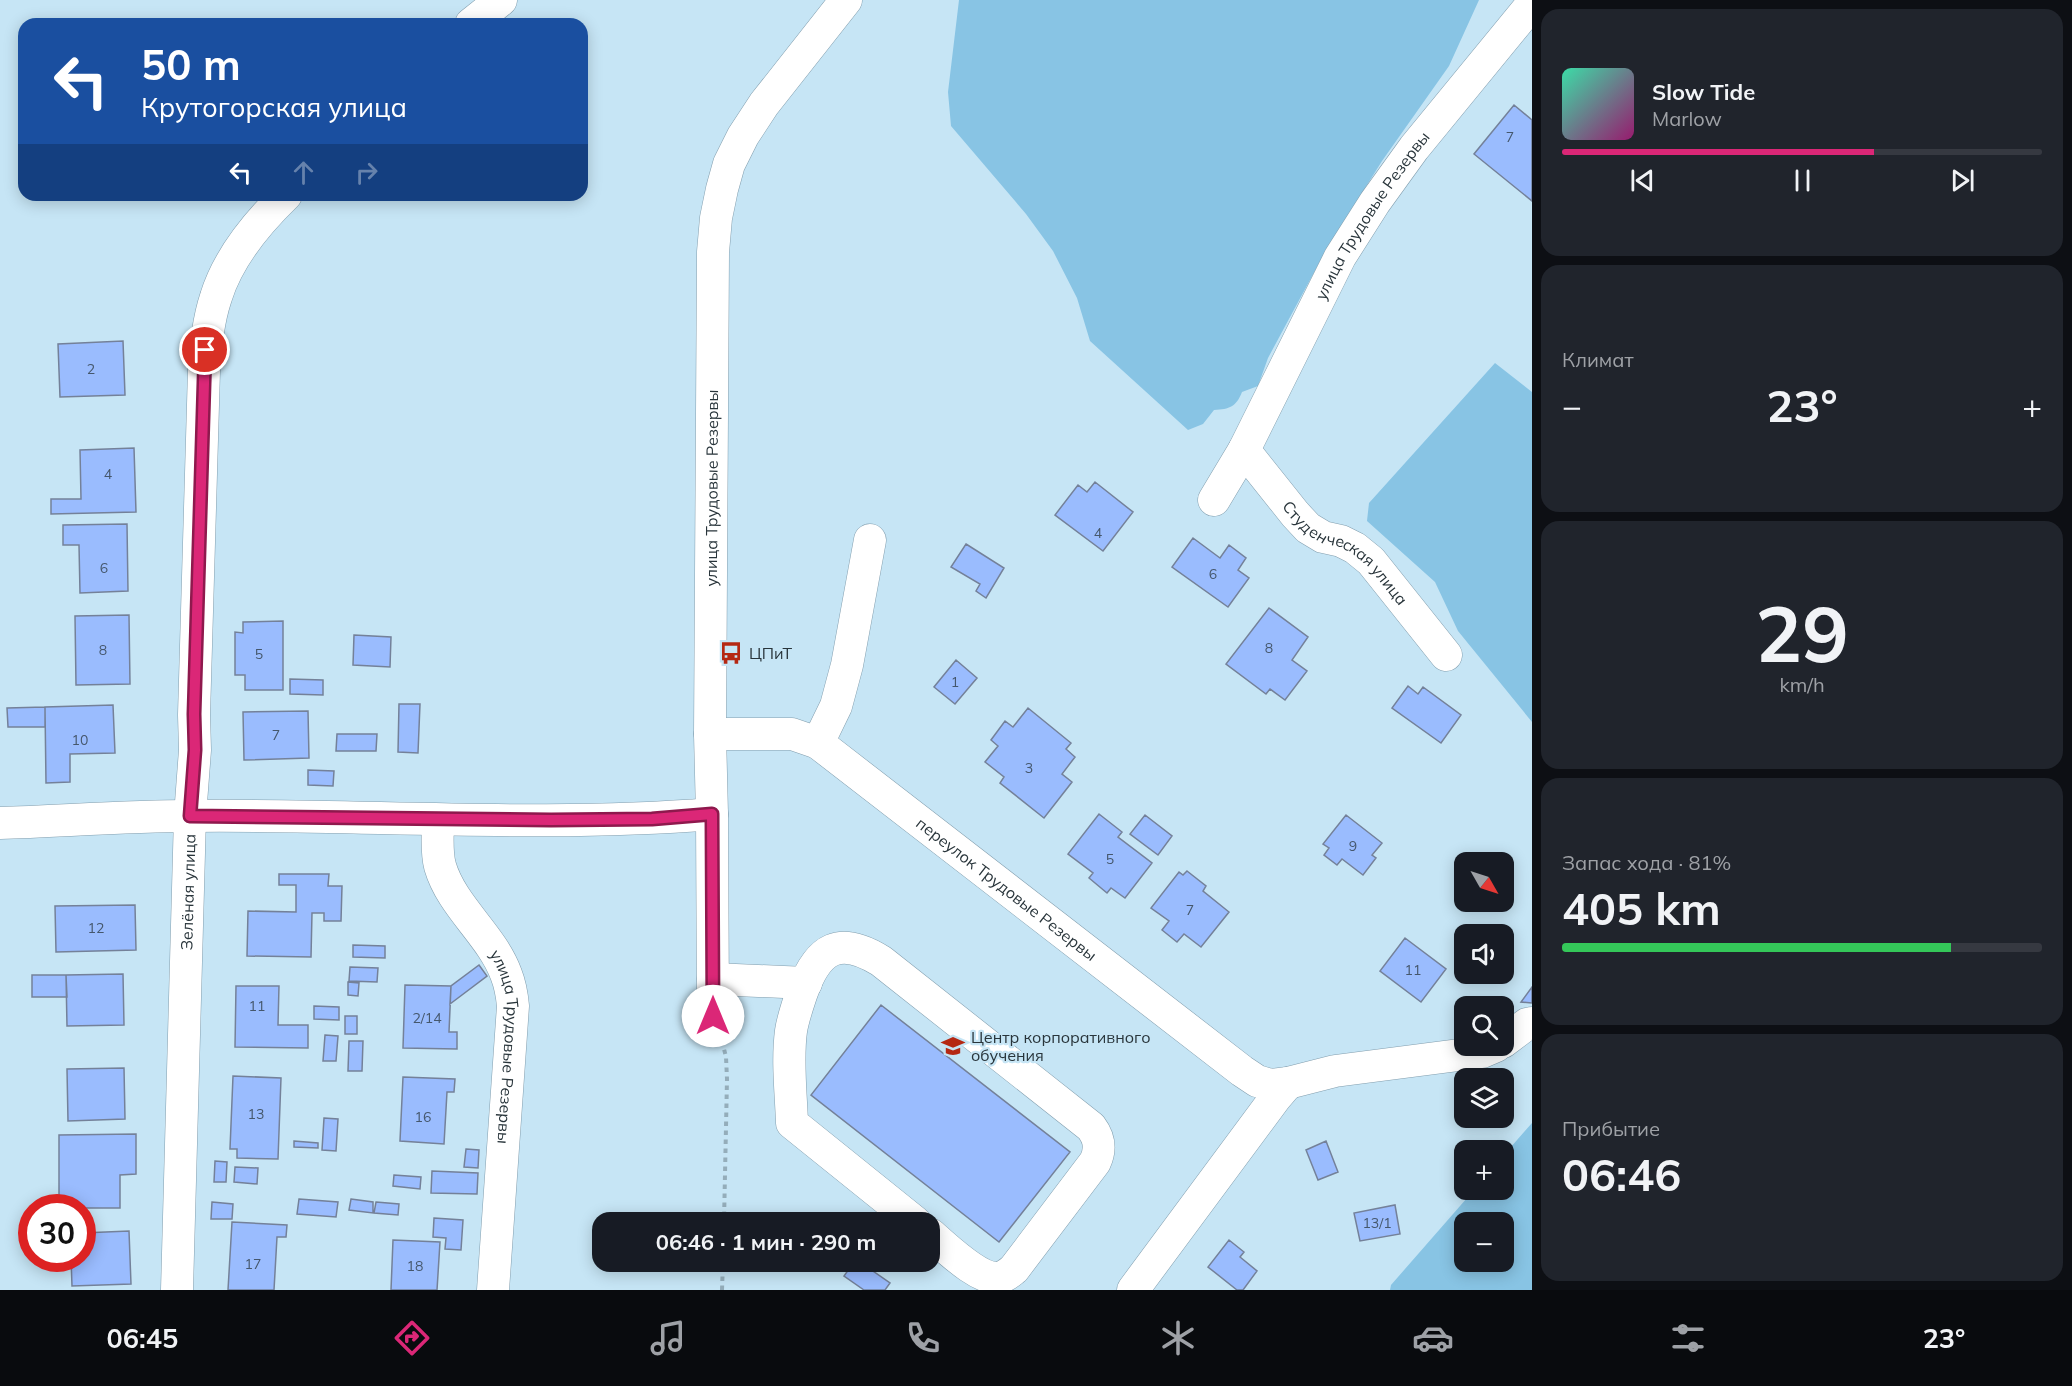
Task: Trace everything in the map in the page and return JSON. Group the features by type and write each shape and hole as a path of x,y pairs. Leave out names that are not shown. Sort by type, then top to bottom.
{"street":[{"path":"478,18 501,0"},
{"name":"улица Трудовые Резервы","path":"713,1016 710,735 713,252 716,218 729,164 743,136 764,104 846,0"},
{"name":"улица Трудовые Резервы","path":"1214,500 1244,450 1340,257 1375,202 1414,148 1532,4"},
{"name":"Зелёная улица","path":"177,1290 190,816 195,750 194,714 207,331 216,296 230,265 251,233 280,201"},
{"name":"Студенческая улица","path":"1244,450 1308,528 1323,537 1341,541 1355,548 1371,561 1446,655"},
{"path":"818,743 836,706 847,665 870,540"},
{"name":"переулок Трудовые Резервы","path":"710,735 792,734 818,743 1257,1081 1271,1085 1288,1083 1335,1071 1454,1056"},
{"path":"0,823 190,816 438,820 652,819 712,814"},
{"name":"улица Трудовые Резервы","path":"438,820 438,855 444,877 460,905 501,962 511,989 513,1006 492,1290"},
{"path":"903,1212 792,1123 789,1058 791,1030 806,983 816,962 832,949 843,947 870,954 1091,1127 1097,1135 1099,1154 1095,1162 1014,1269 1006,1276 997,1278 985,1276 972,1269 940,1242"},
{"path":"713,979 806,983"},
{"path":"1514,1034 1532,1023"},
{"path":"1133,1290 1288,1083"}],"path":[{"path":"713,1016 726,1057 724,1212"},
{"path":"722,1290 723,1272"}],"shaded area":[{"path":"959,0 1479,0 1449,66 1382,161 1325,252 1268,358 1258,386 1242,392 1232,406 1214,410 1203,424 1188,430 1090,341 1077,298 1053,251 1026,214 951,126 948,92"},
{"path":"1495,363 1532,392 1532,722 1458,631 1435,582 1367,521 1369,503"},
{"path":"1532,1123 1532,1290 1390,1290 1391,1285 1454,1213 1454,1272 1514,1272 1514,1212 1455,1212 1465,1200 1514,1200 1514,1143"}],"building":[{"path":"1514,105 1532,120 1532,201 1474,154"},
{"path":"123,341 125,395 60,397 58,344"},
{"path":"134,448 136,512 51,514 51,499 81,499 80,450"},
{"path":"1095,482 1133,512 1103,551 1055,515 1078,485 1087,492"},
{"path":"127,524 128,591 80,593 79,545 63,545 63,525"},
{"path":"1193,538 1220,558 1229,545 1246,558 1238,570 1249,578 1228,607 1172,567"},
{"path":"966,544 1004,568 986,598 976,591 980,584 951,567"},
{"path":"1269,608 1308,637 1292,660 1307,671 1285,700 1270,689 1266,694 1226,664"},
{"path":"129,615 130,684 76,685 75,616"},
{"path":"283,621 283,690 245,690 245,675 235,675 235,632 243,633 243,622"},
{"path":"354,635 391,637 390,667 353,665"},
{"path":"956,660 977,678 955,704 934,687"},
{"path":"290,679 323,680 323,695 290,694"},
{"path":"1408,686 1418,694 1423,687 1461,715 1441,743 1392,708"},
{"path":"399,704 420,704 418,753 398,752"},
{"path":"113,705 115,753 70,754 70,782 46,783 45,707"},
{"path":"45,707 45,727 8,727 7,708"},
{"path":"1028,708 1071,743 1066,749 1075,757 1062,774 1072,782 1044,818 1000,783 1004,777 985,762 998,746 991,740 1005,721 1013,727"},
{"path":"308,711 309,758 244,760 243,712"},
{"path":"337,734 377,734 376,751 336,751"},
{"path":"308,770 334,771 333,786 308,785"},
{"path":"1099,814 1122,832 1118,837 1152,863 1125,898 1111,888 1107,893 1089,878 1093,873 1068,854"},
{"path":"1145,815 1172,836 1158,855 1130,834"},
{"path":"1346,815 1382,843 1372,855 1376,858 1363,875 1342,859 1337,865 1324,855 1329,848 1323,844"},
{"path":"1187,871 1206,886 1203,891 1229,912 1201,947 1184,934 1177,942 1162,930 1169,921 1151,908 1179,872 1183,875"},
{"path":"279,874 329,874 328,886 342,886 341,921 324,921 324,913 312,913 311,957 247,956 248,911 296,912 296,885 279,885"},
{"path":"135,905 136,950 56,952 55,906"},
{"path":"1405,938 1446,969 1421,1002 1380,971"},
{"path":"353,945 385,946 385,958 353,957"},
{"path":"479,965 487,976 450,1004 451,986"},
{"path":"350,967 378,968 377,982 349,981"},
{"path":"123,974 124,1025 67,1026 66,975"},
{"path":"32,975 66,975 67,997 32,997"},
{"path":"348,982 359,983 358,996 348,995"},
{"path":"405,985 451,986 449,1032 457,1032 457,1049 403,1048"},
{"path":"236,986 279,986 278,1025 308,1025 308,1048 235,1047"},
{"path":"1532,987 1532,1003 1521,1002"},
{"path":"881,1005 1070,1152 999,1242 811,1095"},
{"path":"314,1006 339,1007 339,1020 314,1019"},
{"path":"345,1016 357,1016 357,1034 345,1034"},
{"path":"325,1035 338,1036 336,1061 323,1061"},
{"path":"349,1041 363,1041 362,1071 348,1071"},
{"path":"124,1068 125,1119 68,1121 67,1069"},
{"path":"233,1076 281,1078 278,1159 237,1158 237,1149 230,1149"},
{"path":"403,1077 455,1079 454,1092 447,1092 444,1144 400,1141"},
{"path":"324,1118 338,1119 336,1151 322,1150"},
{"path":"136,1134 136,1174 120,1175 120,1208 96,1208 96,1194 59,1194 59,1135"},
{"path":"294,1141 318,1143 318,1148 294,1147"},
{"path":"1326,1141 1338,1172 1318,1180 1306,1150"},
{"path":"466,1149 479,1150 478,1168 464,1167"},
{"path":"215,1161 227,1162 226,1182 214,1182"},
{"path":"235,1167 258,1168 257,1184 234,1182"},
{"path":"432,1171 478,1173 477,1194 431,1193"},
{"path":"394,1175 421,1177 420,1189 393,1186"},
{"path":"299,1199 338,1202 336,1217 297,1214"},
{"path":"351,1199 373,1202 373,1213 349,1210"},
{"path":"212,1202 233,1204 232,1219 211,1219"},
{"path":"376,1202 399,1204 398,1215 374,1213"},
{"path":"1395,1205 1400,1234 1360,1241 1354,1213"},
{"path":"434,1218 463,1220 461,1250 445,1249 446,1238 433,1237"},
{"path":"232,1222 287,1225 286,1237 277,1237 274,1290 228,1290"},
{"path":"129,1231 131,1284 72,1286 72,1272 96,1272 96,1232"},
{"path":"393,1240 440,1242 437,1290 391,1290"},
{"path":"1229,1240 1244,1252 1240,1257 1257,1271 1243,1290 1237,1290 1208,1267"},
{"path":"847,1272 874,1272 890,1283 885,1290 864,1290 844,1276"}],"place":[{"name":"ЦПиТ","path":"731,653"},
{"name":"Центр корпоративного обучения","path":"953,1046"}],"route":[{"path":"205,350 194,782 190,816 551,820 652,819 712,814 713,1016"}]}
